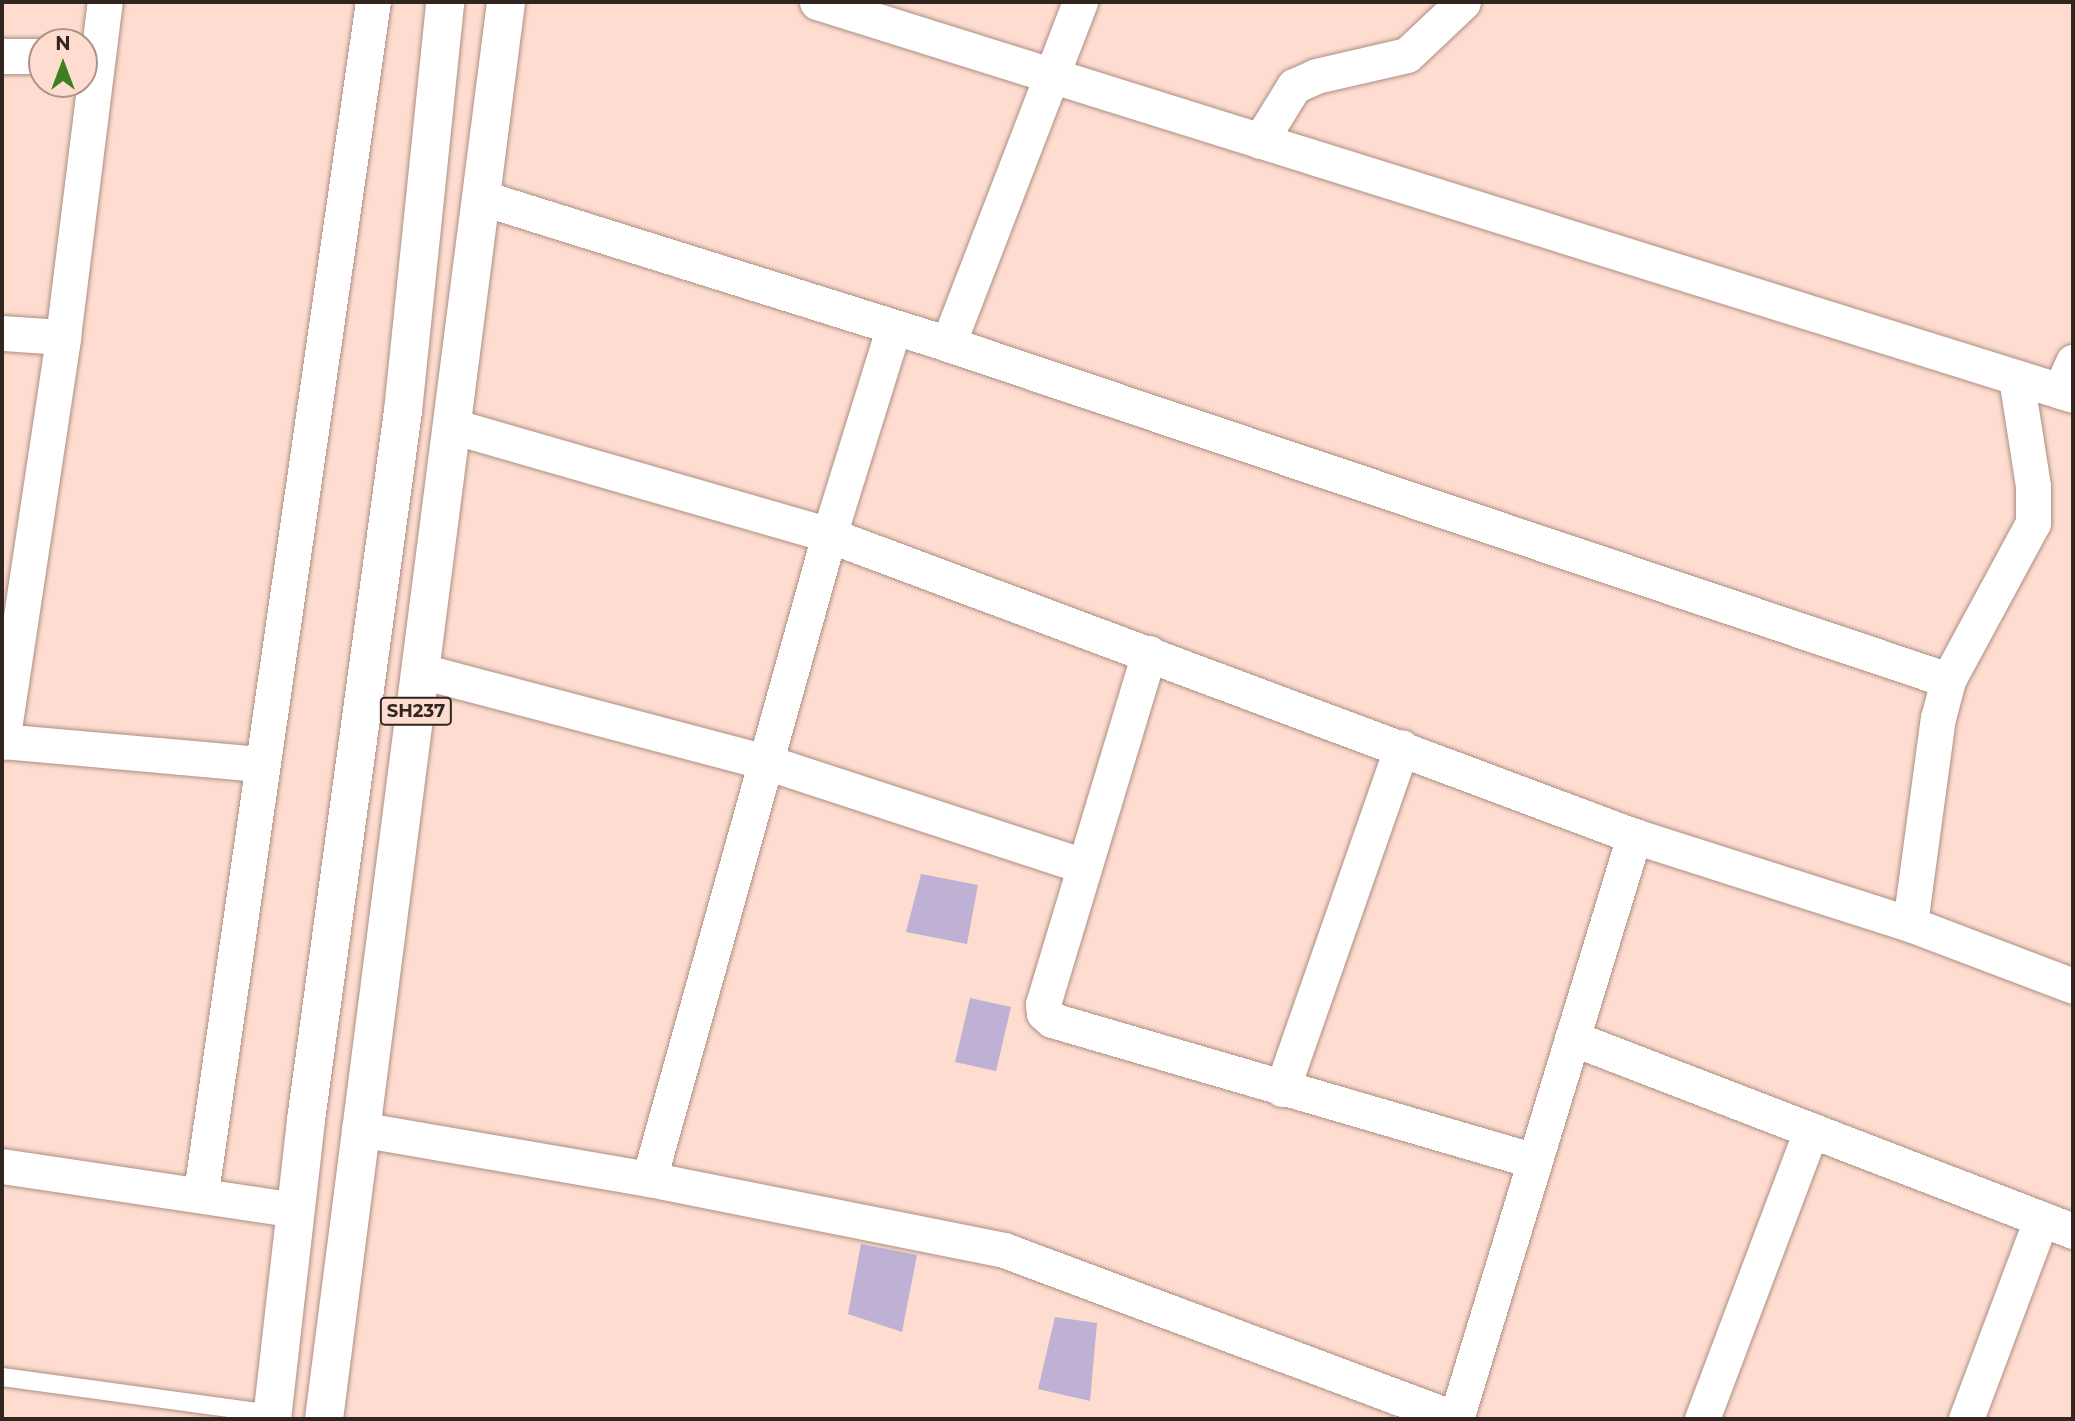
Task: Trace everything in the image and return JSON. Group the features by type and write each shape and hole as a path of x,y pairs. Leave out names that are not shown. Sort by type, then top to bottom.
{"main road":[{"name":"SH237","path":"272,1417 296,1210 403,411 445,2"},
{"name":"SH237","path":"324,1419 359,1129 483,198 506,2"}],"street":[{"path":"98,29 105,2"},
{"path":"201,1192 373,2"},
{"path":"817,2 2016,376 2069,382"},
{"path":"948,344 1054,77 1080,2"},
{"path":"1260,141 1294,86 1316,76 1406,55 1463,2"},
{"path":"2,56 28,56"},
{"path":"87,98 63,337 10,620 2,742 262,764"},
{"path":"483,198 598,231 893,330 948,344 1948,680"},
{"path":"649,1179 829,535 893,330"},
{"path":"2,334 63,337"},
{"path":"1910,924 1938,718 1948,680 2033,523 2033,486 2016,376"},
{"path":"452,426 829,535 1402,747 1634,836 1910,924 2073,986"},
{"path":"1149,653 1043,1004 1044,1013 1052,1020 1535,1161"},
{"path":"421,671 766,762 1084,866"},
{"path":"1282,1088 1402,747"},
{"path":"359,1129 649,1179 1004,1250 1456,1419 1634,836"},
{"path":"1572,1038 2057,1225 1966,1419"},
{"path":"1702,1419 1811,1130"},
{"path":"2,1166 201,1192 296,1210"}],"lane":[{"path":"2,1377 272,1417"}],"building":[{"path":"921,874 978,885 967,944 906,932"},
{"path":"970,998 1011,1007 996,1071 955,1062"},
{"path":"861,1244 917,1255 902,1332 848,1314"},
{"path":"1055,1317 1097,1323 1090,1401 1038,1389"}]}
